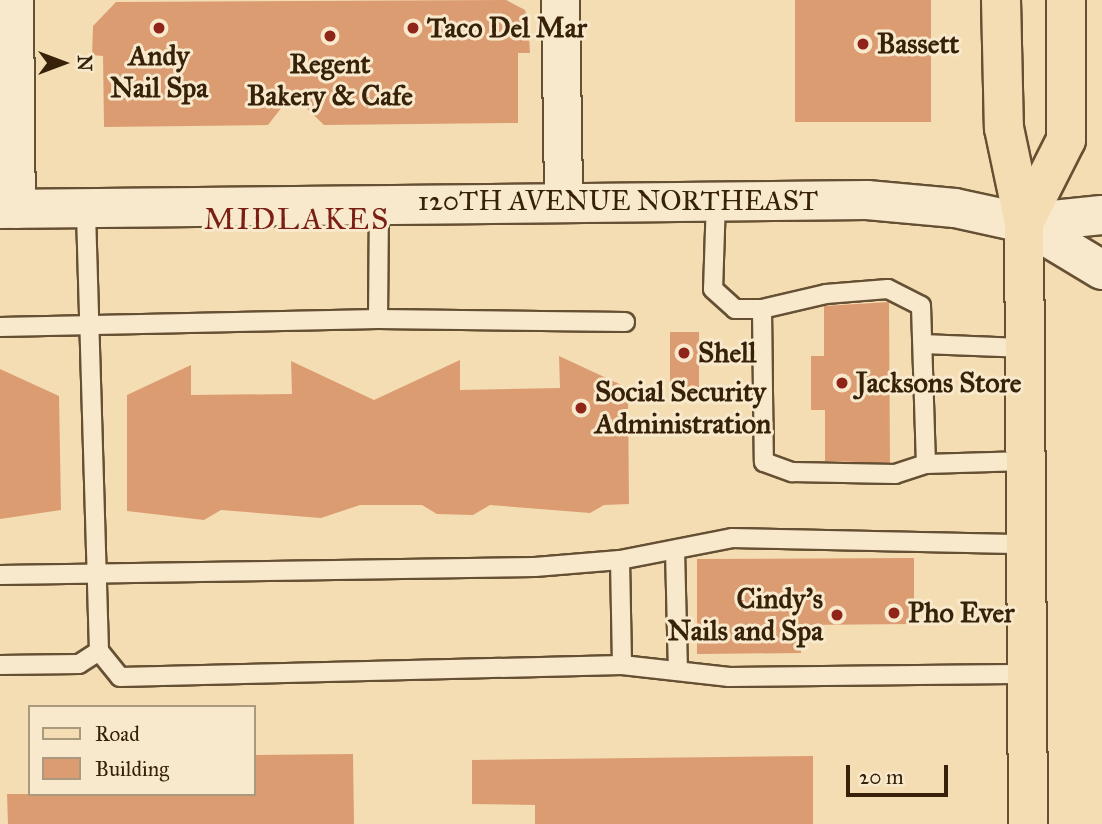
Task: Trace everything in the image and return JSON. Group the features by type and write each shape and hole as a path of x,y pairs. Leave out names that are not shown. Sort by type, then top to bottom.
{"main road":[{"path":"1001,0 1004,128 1024,223 1028,824"},
{"path":"1024,223 1066,140 1066,0"},
{"name":"120TH AVENUE NORTHEAST","path":"8,209 563,200 867,200 955,208 1024,223 1102,215"},
{"name":"120TH AVENUE NORTHEAST","path":"1024,223 1102,270"}],"street":[{"path":"8,209 13,0"},
{"path":"560,0 563,200"}],"lane":[{"path":"716,200 713,289 735,309 762,309 826,294 888,289 921,306 925,344 926,464"},
{"path":"378,319 379,203"},
{"path":"86,208 99,651 120,677 622,665 729,677 1027,674"},
{"path":"762,309 764,463 792,472 895,474 926,464 1025,461"},
{"path":"0,327 378,319 625,323"},
{"path":"925,344 1025,348"},
{"path":"0,575 535,568 620,560 732,538 1026,544"},
{"path":"675,550 678,671"},
{"path":"620,560 622,665"},
{"path":"0,665 79,664 99,651"}],"building":[{"path":"506,0 525,10 528,20 530,53 518,53 518,123 324,125 292,94 268,125 104,127 103,56 92,55 93,26 116,2"},
{"name":"Bassett","path":"795,0 931,0 931,122 795,122"},
{"name":"Shell","path":"889,302 890,463 825,461 825,410 811,410 811,356 824,356 824,306"},
{"name":"Shell","path":"670,332 699,332 699,399 670,399"},
{"path":"559,356 628,388 629,504 604,505 590,513 490,505 473,515 437,514 422,505 360,505 321,518 221,510 204,520 127,511 127,395 191,365 191,395 292,394 291,361 374,400 460,360 460,390 560,388"},
{"path":"0,369 59,396 61,510 0,519"},
{"path":"914,558 914,624 801,625 801,653 697,654 697,559"},
{"path":"353,754 354,824 8,824 7,794 256,796 256,755"},
{"path":"813,756 813,824 535,824 535,805 472,804 472,760"}],"place":[{"name":"Andy Nail Spa","path":"159,28"},
{"name":"Taco Del Mar","path":"413,28"},
{"name":"Regent Bakery & Cafe","path":"330,36"},
{"name":"Bassett","path":"863,44"},
{"name":"Shell","path":"684,353"},
{"name":"Jacksons Store","path":"842,383"},
{"name":"Social Security Administration","path":"581,408"},
{"name":"Pho Ever","path":"894,613"},
{"name":"Cindy's Nails and Spa","path":"837,615"}],"district":[{"name":"MIDLAKES","path":"297,219"}]}
